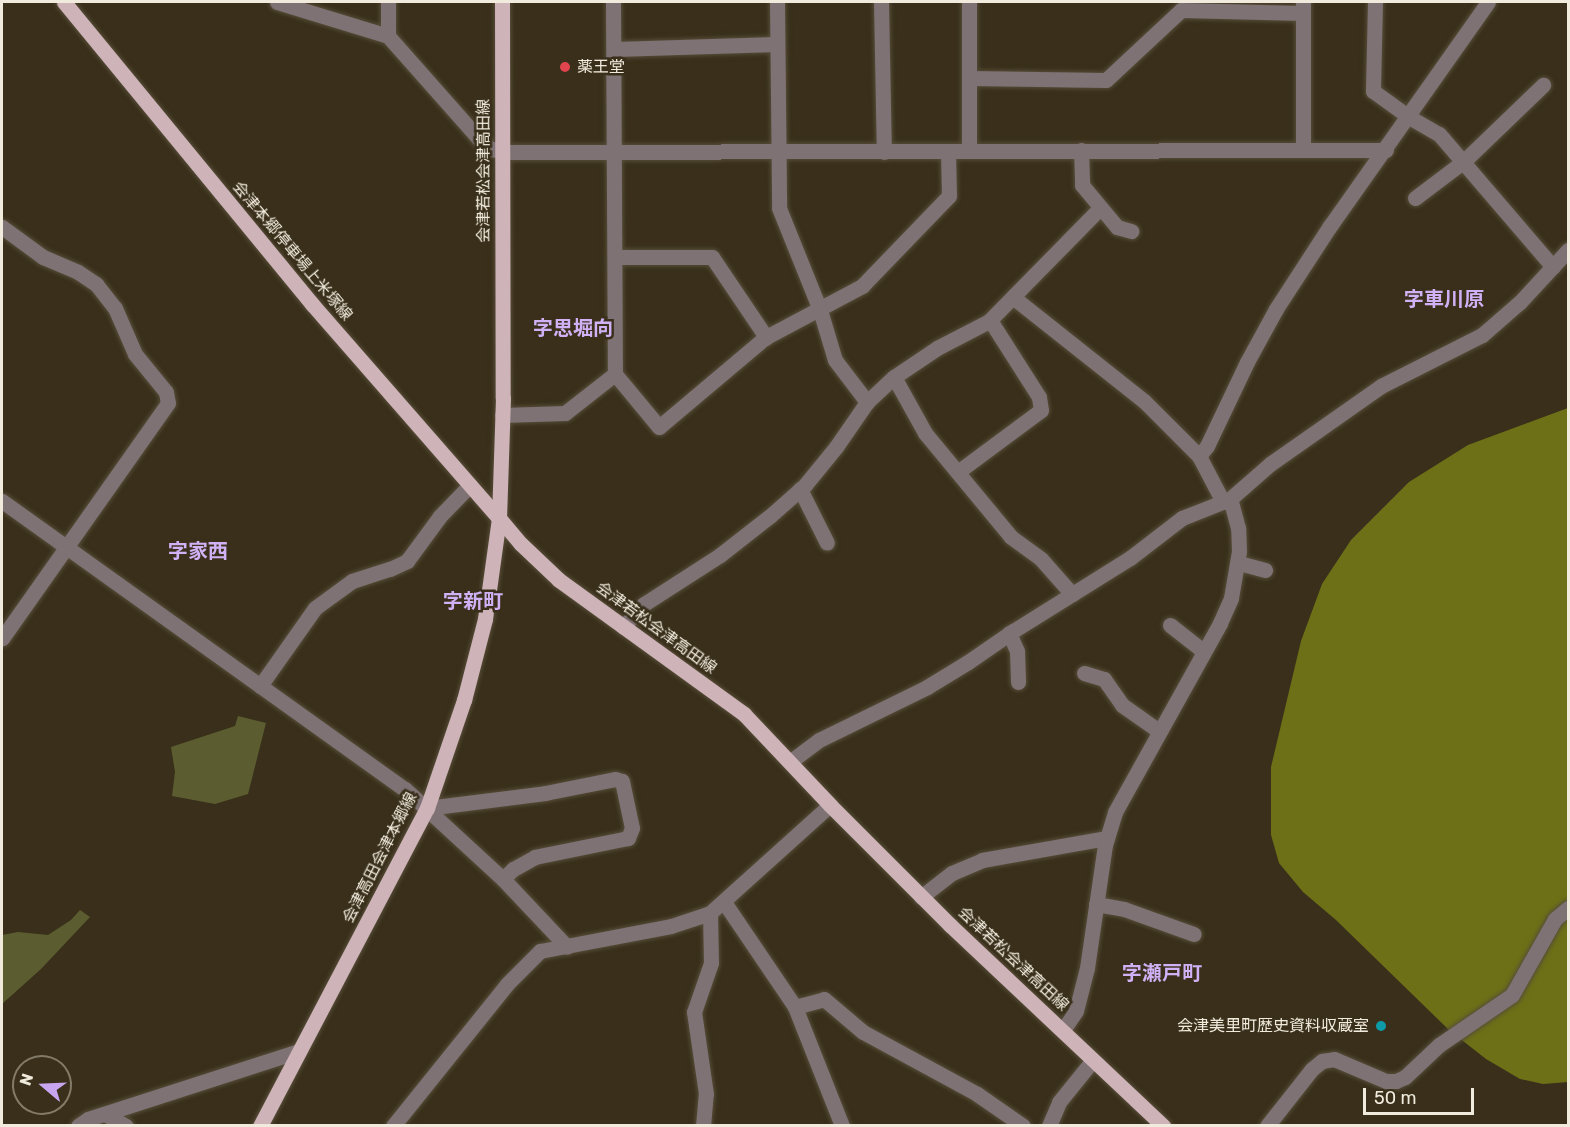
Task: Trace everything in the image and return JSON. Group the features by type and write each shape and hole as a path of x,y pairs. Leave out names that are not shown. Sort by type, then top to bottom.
{"main road":[{"name":"会津本郷停車場上米塚線","path":"64,2 312,304 499,518"},
{"name":"会津若松会津高田線","path":"502,2 502,415 499,518 521,544 559,580 744,714 921,897 1163,1125"},
{"name":"会津高田会津本郷線","path":"260,1125 427,808 464,700 485,620 499,518"}],"street":[{"path":"277,2 388,36 480,140 489,148 503,152 1386,150"},
{"path":"388,2 388,36"},
{"path":"613,2 615,374 658,427 766,337 862,286 948,196 948,151"},
{"path":"777,2 779,208 820,310 835,360 867,402"},
{"path":"881,2 884,152"},
{"path":"969,2 969,151"},
{"path":"1375,2 1373,91 1409,117 1439,134 1552,267"},
{"path":"1199,456 1207,447 1247,362 1276,309 1330,226 1386,150 1488,2"},
{"path":"970,78 1106,80 1181,10 1303,7 1303,149"},
{"path":"614,49 777,44"},
{"path":"1415,198 1464,161 1543,85"},
{"path":"1081,150 1080,180 1100,209 1117,227 1131,231"},
{"path":"623,627 644,604 720,555 770,516 800,489 836,447 867,402 894,377 937,348 990,320 1100,209"},
{"path":"2,227 43,257 78,272 96,284 116,309 135,354 166,392 168,403 2,638"},
{"path":"791,761 819,740 927,687 1130,558 1182,518 1226,501 1270,464 1380,386 1482,335 1520,302 1569,250"},
{"path":"615,257 712,256 766,337"},
{"path":"1014,298 1144,401 1199,456 1226,501 1238,528 1239,563 1231,598 1115,812 1107,838 1087,968 1076,1011 1063,1030"},
{"path":"959,471 1041,410 1039,397 990,320"},
{"path":"502,415 565,414 615,374"},
{"path":"894,377 925,433 959,471 1011,537 1041,559 1072,594"},
{"path":"260,686 315,608 352,581 407,561 440,516 470,485"},
{"path":"800,489 827,543"},
{"path":"2,501 405,789 503,879 567,946"},
{"path":"1239,563 1264,570"},
{"path":"1170,625 1203,651"},
{"path":"1009,633 1017,651 1018,682"},
{"path":"1084,673 1104,679 1122,705 1159,731"},
{"path":"427,808 545,793 615,779 622,781 632,828 628,838 535,857 513,869 503,879"},
{"path":"393,1125 507,984 540,951 671,926 711,913 830,805"},
{"path":"921,897 952,873 981,860 1107,838"},
{"path":"724,902 795,1006 842,1125"},
{"path":"1096,904 1124,909 1194,934"},
{"path":"1267,1125 1311,1069 1322,1061 1334,1059 1386,1081 1396,1082 1405,1077 1439,1045 1512,995 1555,919 1569,908"},
{"path":"704,1125 706,1094 694,1012 711,963 711,913"},
{"path":"795,1006 824,999 863,1032 969,1089 1023,1125"},
{"path":"78,1125 88,1119 299,1051"},
{"path":"1048,1125 1059,1102 1093,1060"},
{"path":"105,1114 126,1125"}],"green space":[{"path":"238,716 266,723 248,794 215,804 172,796 175,772 171,747 235,726"},
{"path":"80,910 90,917 41,969 2,1004 2,935 18,932 48,935 71,920"}],"shaded area":[{"path":"1568,408 1568,1082 1543,1084 1520,1079 1486,1059 1449,1030 1336,920 1303,892 1279,863 1271,835 1271,767 1301,641 1322,584 1351,540 1409,482 1468,445"}],"place":[{"name":"薬王堂","path":"565,67"},
{"name":"会津美里町歴史資料収蔵室","path":"1381,1026"}],"district":[{"name":"字車川原","path":"1444,299"},
{"name":"字思堀向","path":"573,328"},
{"name":"字家西","path":"198,551"},
{"name":"字新町","path":"473,601"},
{"name":"字瀬戸町","path":"1162,973"}]}
